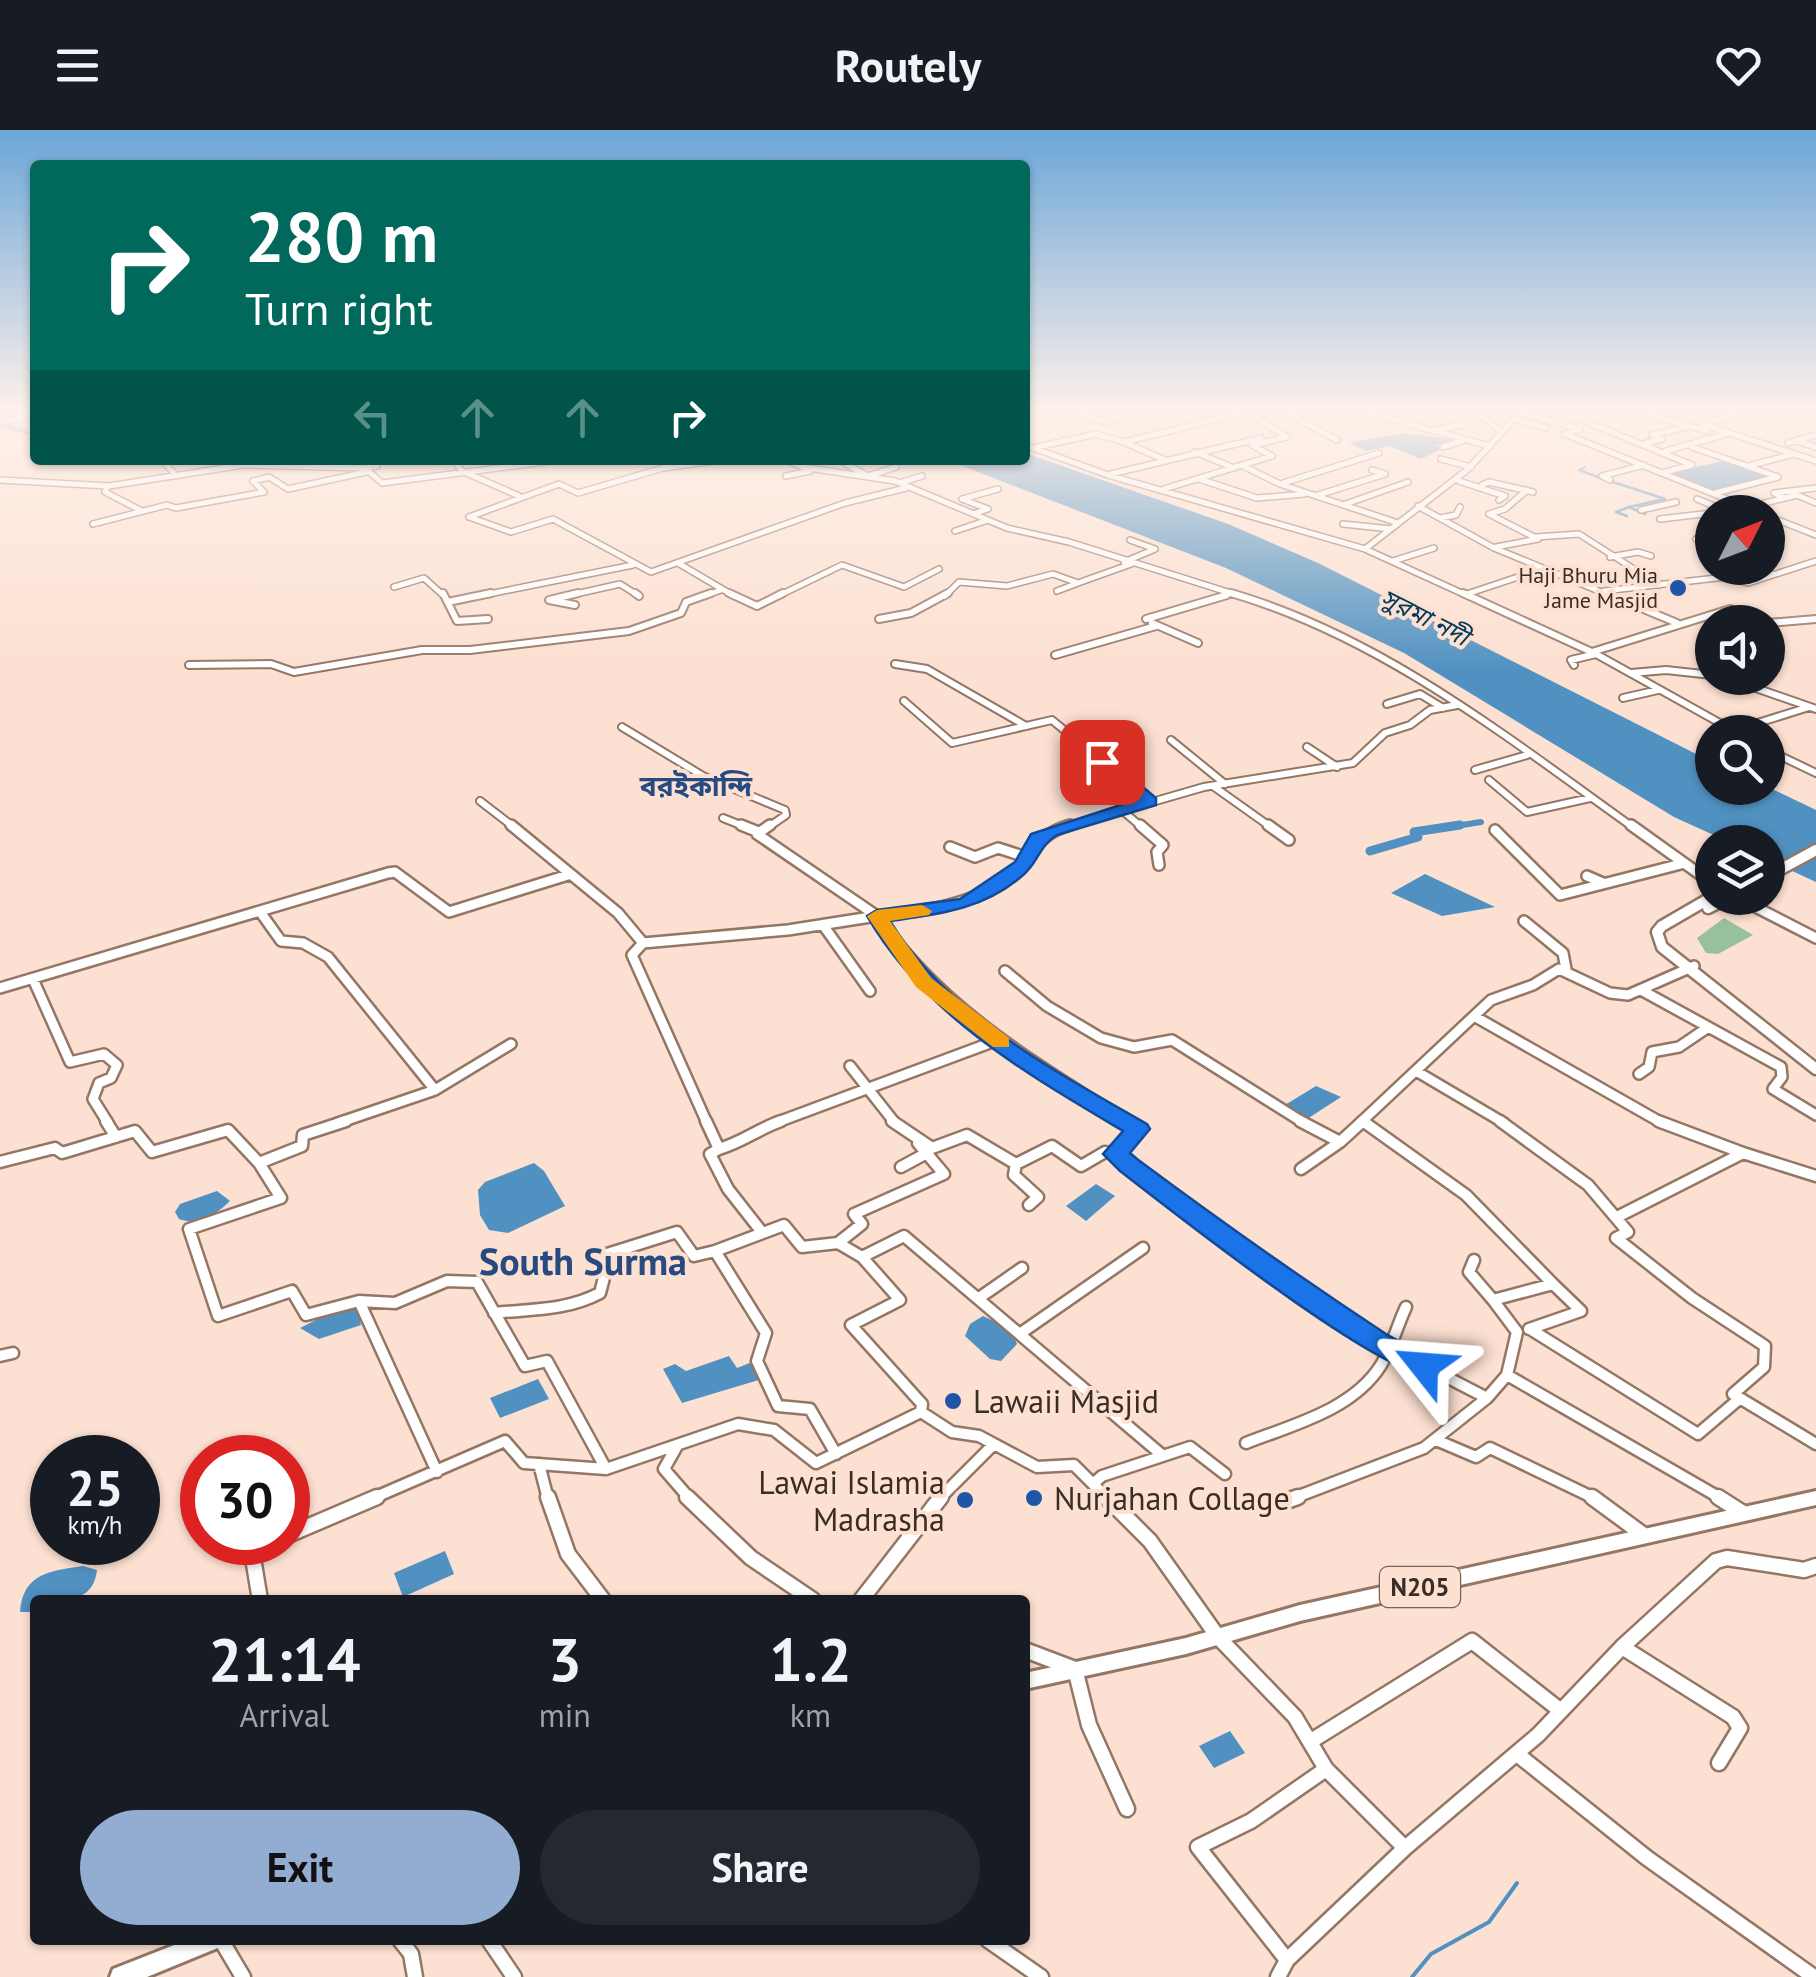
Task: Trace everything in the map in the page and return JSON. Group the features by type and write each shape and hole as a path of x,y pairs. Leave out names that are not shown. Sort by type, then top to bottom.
{"highway":[{"name":"N205","path":"1030,1680 1218,1637 1300,1612 1816,1498"},
{"path":"121,1977 201,1945"}],"main road":[{"path":"1785,860 1816,846"},
{"path":"1785,865 1816,846"},
{"path":"1695,910 1657,932 1662,947 1816,1061"},
{"path":"1689,966 1816,1070"}],"street":[{"path":"119,499 142,511"},
{"path":"93,524 142,511 218,499"},
{"path":"512,499 469,518 510,532 553,519 576,530 571,531 591,545 617,553 650,572 858,499"},
{"path":"936,499 988,520 1298,615 1382,656 1695,872"},
{"path":"965,499 988,509 973,514"},
{"path":"1198,499 1394,561 1594,653 1703,715"},
{"path":"1327,499 1398,523"},
{"path":"1344,504 1358,499"},
{"path":"1365,549 1429,499"},
{"path":"1518,499 1489,514 1536,537"},
{"path":"1640,510 1673,500 1695,509"},
{"path":"1418,506 1494,548 1677,623 1695,622"},
{"path":"1440,518 1456,515 1460,507"},
{"path":"1660,519 1695,512"},
{"path":"956,531 988,520"},
{"path":"1785,522 1816,534"},
{"path":"1343,524 1390,529"},
{"path":"1494,548 1571,532 1658,585"},
{"path":"1057,592 1155,549 1130,540"},
{"path":"1394,561 1434,548"},
{"path":"1610,557 1638,552 1651,556"},
{"path":"1785,570 1816,561"},
{"path":"678,563 721,590 757,606 842,565 904,587 938,569"},
{"path":"448,602 633,565"},
{"path":"1466,594 1545,568"},
{"path":"879,619 895,620 959,582 992,590 1006,584 1026,587 1053,574 1078,583"},
{"path":"394,587 424,578 448,602 457,621 488,618"},
{"path":"1603,592 1695,581"},
{"path":"561,582 580,594"},
{"path":"575,606 550,600 620,584 639,596"},
{"path":"189,665 271,664 294,672 422,650 470,650 629,631 681,612 686,602 721,590"},
{"path":"1198,643 1146,619 1230,594"},
{"path":"1785,622 1816,623"},
{"path":"1574,666 1570,660 1677,623"},
{"path":"1055,655 1156,626"},
{"path":"895,664 927,669 1026,726"},
{"path":"1630,674 1666,670 1695,673"},
{"path":"1623,698 1658,690"},
{"path":"1387,704 1420,694 1443,708"},
{"path":"1776,695 1813,708"},
{"path":"904,701 952,743 1055,721 1150,802"},
{"path":"719,1149 632,955 643,943 823,925 966,904 1012,875 1037,838 1050,831 1213,786 1353,763 1386,733 1457,705"},
{"path":"1785,717 1813,708"},
{"path":"622,727 703,776 788,812 756,831"},
{"path":"1170,740 1224,784"},
{"path":"1307,747 1337,767"},
{"path":"1475,770 1527,754"},
{"path":"1785,758 1816,773"},
{"path":"1488,780 1527,812 1590,798"},
{"path":"1213,786 1289,840"},
{"path":"0,988 388,872 395,872 449,912 572,872 480,801"},
{"path":"1124,812 1163,845 1157,852 1159,865"},
{"path":"723,818 756,831 877,916 924,982 1046,1076 1138,1129 1115,1154"},
{"path":"1495,830 1560,895 1681,864"},
{"path":"950,847 976,857 998,848 1026,857"},
{"path":"568,875 618,913 643,943"},
{"path":"1588,876 1602,883"},
{"path":"261,913 281,940 303,944 328,957 435,1090"},
{"path":"1771,915 1816,938"},
{"path":"1524,921 1563,953 1566,970"},
{"path":"823,925 870,991"},
{"path":"1301,1169 1364,1122 1497,995 1566,970 1616,995 1642,990 1689,966"},
{"path":"1005,970 1044,1003 1110,1041 1132,1047 1172,1040 1268,1103 1340,1142"},
{"path":"33,979 70,1062 104,1054 116,1065 111,1078 99,1083 93,1100 116,1136"},
{"path":"1642,990 1781,1068 1782,1077 1773,1090 1816,1116"},
{"path":"1474,1016 1599,1082 1666,1125 1816,1176"},
{"path":"1639,1074 1648,1067 1652,1052 1680,1048 1707,1028"},
{"path":"761,1231 728,1190 710,1154 744,1142 754,1130 998,1040"},
{"path":"259,1163 302,1146 303,1135 435,1090 511,1044"},
{"path":"494,1312 550,1312 587,1301 600,1293 607,1266 604,1255 676,1232 694,1256 786,1225 802,1247 838,1243 862,1224 854,1214 944,1174 894,1122 850,1066"},
{"path":"1416,1071 1551,1156 1619,1216 1628,1232 1616,1238 1692,1298 1765,1346 1768,1355 1764,1367 1733,1394 1816,1444"},
{"path":"1364,1122 1430,1164 1501,1222 1581,1312 1516,1332"},
{"path":"0,1162 55,1148 62,1153 135,1131 152,1152 228,1130 259,1163 281,1198 189,1229 218,1316 292,1291 306,1315 359,1300 398,1304 466,1277 477,1282 525,1366 547,1360 606,1469"},
{"path":"916,1141 941,1147 967,1135 1016,1164"},
{"path":"1016,1164 1052,1146 1082,1166 1104,1152 1115,1154 1250,1257 1388,1349 1487,1398"},
{"path":"1619,1216 1743,1152"},
{"path":"901,1167 925,1154"},
{"path":"1016,1164 1014,1175 1038,1197 1029,1204"},
{"path":"862,1257 904,1236 1162,1454"},
{"path":"838,1243 862,1257 900,1300 851,1325 922,1404 921,1412"},
{"path":"1022,1332 1143,1248"},
{"path":"716,1251 766,1333 757,1361 778,1406 810,1408 836,1454"},
{"path":"1281,1502 1436,1440 1487,1398 1507,1375 1516,1332 1470,1272 1474,1260"},
{"path":"980,1298 1022,1268"},
{"path":"1493,1300 1553,1284"},
{"path":"359,1300 437,1472"},
{"path":"1246,1443 1338,1404 1377,1371 1406,1308"},
{"path":"1530,1329 1698,1434 1738,1400"},
{"path":"0,1356 13,1353"},
{"path":"1507,1375 1680,1471 1746,1516"},
{"path":"310,1526 504,1441 524,1462 606,1469 738,1424 774,1430 816,1462 921,1412"},
{"path":"921,1412 952,1432 994,1444 1037,1468 1074,1464 1094,1482 1150,1541 1218,1637 1296,1717 1326,1768 1404,1848"},
{"path":"1436,1440 1476,1456 1490,1448 1592,1498 1629,1520 1647,1538"},
{"path":"678,1444 664,1468 696,1509 726,1538 807,1595"},
{"path":"870,1595 950,1484 994,1444"},
{"path":"1094,1482 1162,1454 1190,1447 1225,1474"},
{"path":"539,1464 552,1523 582,1581 597,1595"},
{"path":"1278,1977 1287,1960 1404,1848 1517,1754 1622,1647 1716,1561 1727,1558 1804,1570 1816,1566"},
{"path":"254,1565 259,1595"},
{"path":"1311,1741 1472,1642 1561,1710"},
{"path":"1622,1647 1733,1718 1740,1728 1720,1763"},
{"path":"1030,1652 1075,1668 1089,1725 1127,1808"},
{"path":"1517,1754 1632,1847 1815,1977"},
{"path":"1287,1960 1198,1846 1251,1821 1326,1768"},
{"path":"223,1945 243,1977"},
{"path":"404,1945 411,1954 415,1977"},
{"path":"492,1945 514,1977"},
{"path":"995,1945 1041,1977"}],"green space":[{"path":"1724,918 1753,935 1718,954 1706,953 1697,938"}],"water":[{"path":"1048,499 1157,499 1228,524 1318,563 1695,753 1695,805 1785,805 1785,795 1816,810 1816,882 1785,868 1785,825 1695,827 1404,653 1226,568"},
{"path":"1425,874 1495,907 1442,916 1391,893"},
{"path":"1316,1086 1341,1097 1304,1121 1280,1108"},
{"path":"534,1163 544,1171 565,1206 508,1233 489,1230 480,1215 478,1190 485,1182"},
{"path":"1096,1184 1115,1196 1086,1221 1066,1206"},
{"path":"217,1191 230,1201 219,1210 200,1220 179,1219 175,1212 180,1204"},
{"path":"357,1308 361,1325 319,1339 300,1328 334,1311"},
{"path":"983,1316 1012,1330 1017,1344 1001,1361 990,1359 965,1336 970,1324"},
{"path":"729,1356 737,1368 752,1362 762,1379 682,1403 663,1369 675,1364 686,1371"},
{"path":"538,1379 549,1399 500,1418 490,1398"},
{"path":"445,1551 454,1574 402,1595 394,1573"},
{"path":"83,1566 97,1570 83,1595 30,1595 30,1612 20,1612 26,1589 49,1572"},
{"path":"1230,1731 1245,1753 1214,1768 1199,1746"}],"waterway":[{"path":"1629,507 1664,499"},
{"path":"1627,516 1616,512 1629,507"},
{"path":"1629,507 1645,514"},
{"path":"1443,828 1481,822"},
{"path":"1370,851 1418,837 1414,832 1460,825"},
{"path":"1412,1977 1431,1954 1489,1922 1517,1883"}],"slow traffic":[{"path":"922,911 877,916 897,950 924,982 1001,1042"}],"place":[{"name":"Haji Bhuru Mia Jame Masjid","path":"1678,588"},
{"name":"Lawaii Masjid","path":"953,1401"},
{"name":"Nurjahan Collage","path":"1034,1498"},
{"name":"Lawai Islamia Madrasha","path":"965,1500"}],"district":[{"name":"বরইকান্দি","path":"696,785"},
{"name":"South Surma","path":"583,1260"}],"route":[{"path":"1102,762 1150,802 1037,838 1024,865 984,896 966,904 877,916 897,950 937,994 1046,1076 1138,1129 1138,1134 1115,1154 1128,1165 1250,1257 1388,1349 1424,1366"}],"water label":[{"name":"সুরমা নদী","path":"1425,617"}]}
